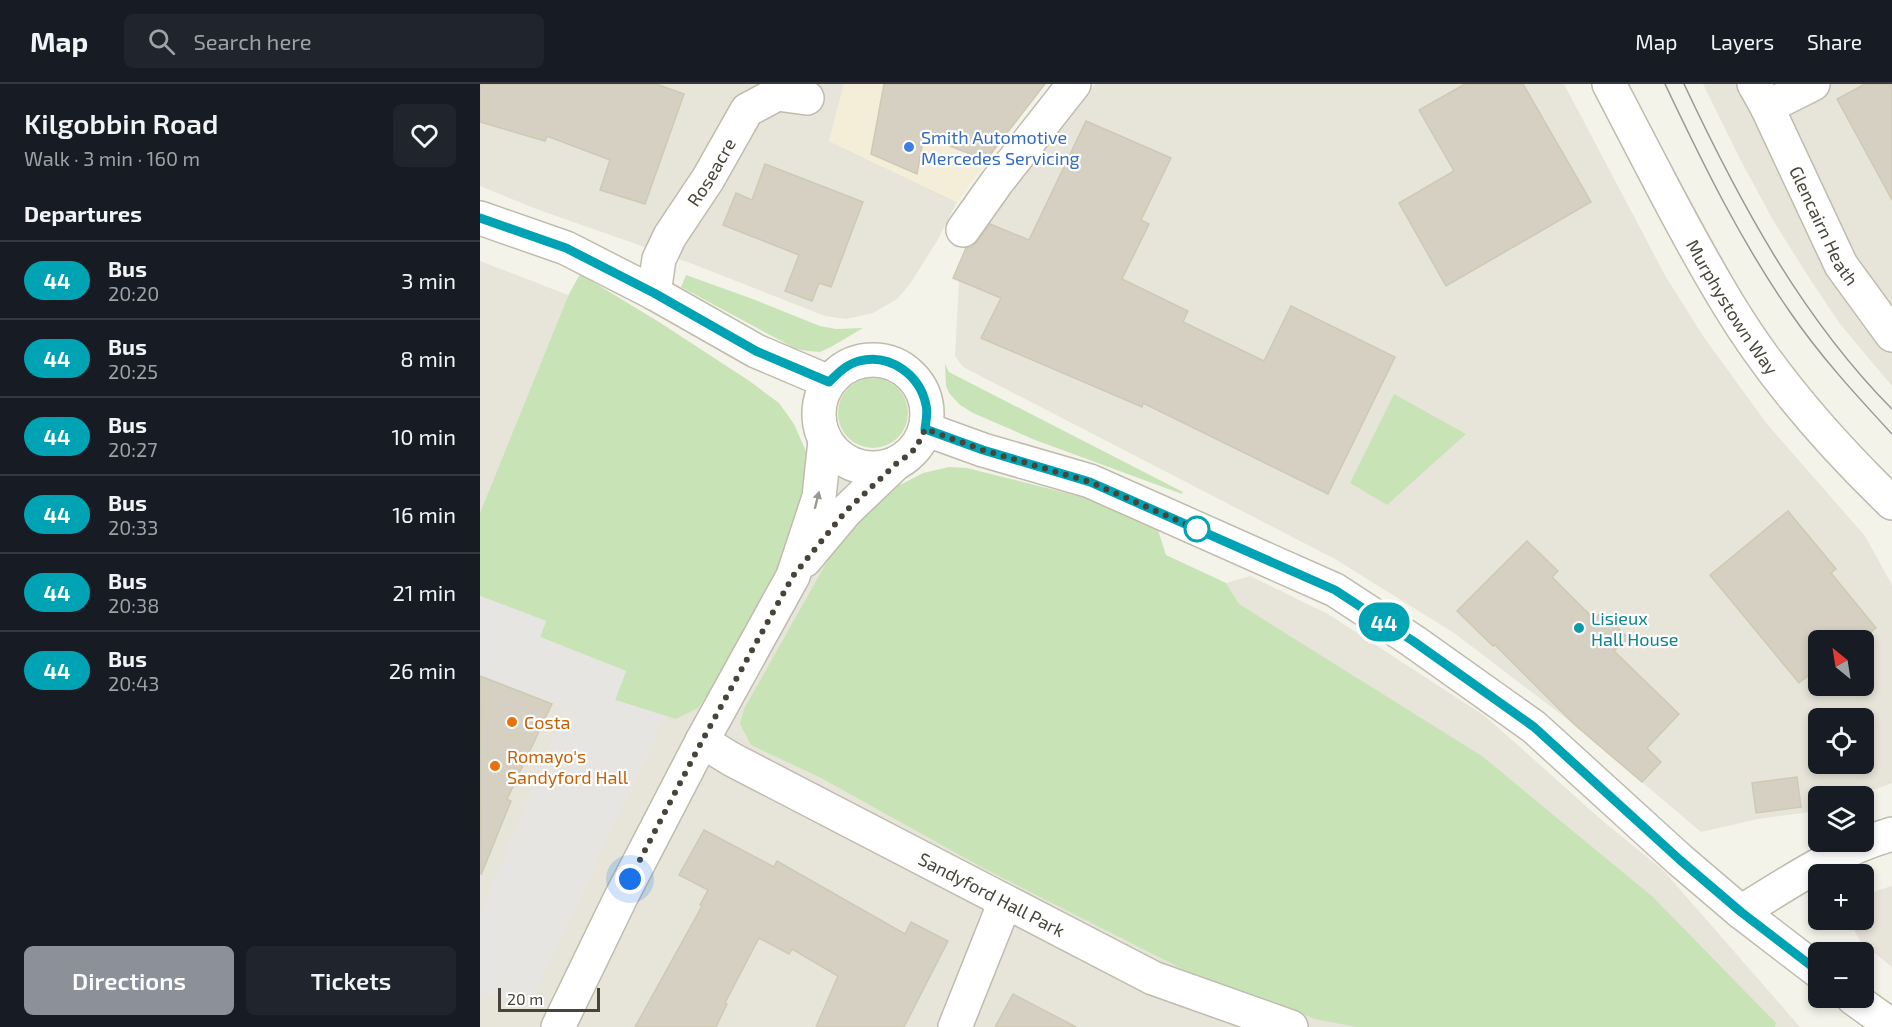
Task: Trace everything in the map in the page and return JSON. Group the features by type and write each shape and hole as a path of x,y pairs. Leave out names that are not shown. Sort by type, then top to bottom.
{"street":[{"path":"963,230 997,182 1074,84"},
{"name":"Murphystown Way","path":"1609,84 1728,305 1766,360 1807,412 1868,480 1892,503"},
{"name":"Glencairn Heath","path":"1813,84 1760,96 1841,265 1892,334"},
{"name":"Roseacre","path":"654,293 659,260 670,236 708,179 747,111 777,94 807,98"},
{"path":"480,218 566,248 654,293 756,351 829,382"},
{"path":"558,1027 620,899 702,741 793,576 846,511 911,453 925,429 927,407 921,389 911,375 895,364 878,360 859,361 842,369 829,382 818,407 819,426 825,441 837,456 851,465 870,469 896,464"},
{"path":"925,429 983,450 1090,482 1335,590 1413,641 1534,727 1741,912 1808,963"},
{"path":"793,576 819,497 825,441"},
{"name":"Sandyford Hall Park","path":"702,741 731,759 1153,978 1291,1027"},
{"path":"1741,912 1819,864 1854,846 1892,834"},
{"path":"955,1027 1005,902"},
{"path":"1867,1008 1892,1026"}],"shaded area":[{"path":"480,84 844,84 829,141 957,202 937,241 910,284 897,299 873,313 846,319 825,316 690,263 539,210 480,186"},
{"path":"844,84 1045,84 957,202 829,141"},
{"path":"1095,84 1564,84 1666,277 1703,336 1767,424 1865,536 1892,585 1892,783 1874,790 1874,786 1808,786 1808,812 1758,819 1701,832 1571,722 1454,633 1335,559 963,367 955,356 959,280 976,287 1001,229 986,222"},
{"path":"1703,84 1892,84 1892,386 1840,324 1774,222"},
{"path":"480,261 589,303 789,461 906,502 1165,555 1226,583 1250,576 1328,614 1485,716 1605,823 1663,870 1800,1027 480,1027"},
{"path":"480,596 546,621 540,637 626,671 615,700 665,716 528,1009 480,991 480,916 564,711 480,676"},
{"path":"1892,886 1892,967 1874,952 1874,942 1861,942 1855,932 1855,930 1874,930 1874,892"}],"green space":[{"path":"580,274 659,322 779,403 794,424 812,465 813,481 781,563 708,694 698,708 676,719 615,700 626,671 540,637 546,621 480,596 480,513 569,294"},
{"path":"686,275 820,326 836,329 863,328 820,352 796,349 681,287"},
{"path":"945,364 949,372 1183,492 1182,494 1035,440 973,413 960,405 949,393 946,386"},
{"path":"866,378 880,378 893,384 902,393 908,406 906,426 898,438 880,448 866,448 853,442 844,433 838,420 838,406 844,393 853,384"},
{"path":"1394,394 1466,434 1387,505 1350,483"},
{"path":"949,467 967,468 1086,498 1158,530 1166,555 1226,583 1239,604 1482,756 1653,897 1776,1023 1775,1027 1356,1027 1315,1019 1184,970 985,869 821,778 751,745 740,724 744,709 847,526 884,490 923,473"}],"building":[{"path":"480,84 656,84 684,94 645,204 600,190 610,160 547,136 545,141 480,122"},
{"path":"884,84 1045,84 986,160 924,136 917,174 871,154"},
{"path":"1465,84 1523,84 1591,202 1446,286 1399,203 1454,171 1419,110"},
{"path":"1865,84 1892,84 1892,200 1837,99"},
{"path":"1086,121 1171,158 1141,220 1149,224 1122,279 1188,311 1183,322 1264,361 1291,306 1395,357 1328,494 1143,403 1142,407 981,338 1001,298 953,278 966,248 978,241 990,224 1029,240"},
{"path":"765,164 863,202 831,287 819,283 812,301 785,291 799,255 723,225 736,193 752,200"},
{"path":"1788,511 1836,569 1831,573 1876,628 1874,630 1808,630 1808,676 1799,683 1710,575"},
{"path":"1527,541 1558,571 1552,577 1594,619 1602,612 1628,638 1614,651 1679,714 1647,748 1661,762 1642,782 1575,725 1495,645 1493,646 1457,611"},
{"path":"480,676 552,704 507,799 511,801 481,875"},
{"path":"1797,777 1801,807 1756,813 1752,783"},
{"path":"704,830 774,867 777,861 905,934 911,922 948,941 904,1027 816,1027 838,976 792,949 789,954 759,938 725,1003 727,1004 716,1027 635,1027 702,906 700,905 708,890 679,875"},
{"path":"1013,994 1076,1027 995,1027"}],"tram line":[{"path":"1665,84 1723,200 1772,285 1826,360 1892,434"},
{"path":"1684,84 1727,171 1774,256 1829,336 1892,409"}],"bus line":[{"name":"44","path":"480,218 566,248 654,293 756,351 829,382 842,369 859,361 878,360 895,364 911,375 921,389 927,407 925,429 983,450 1090,482 1335,590 1413,641 1534,727 1680,860 1741,912 1808,963"}],"place":[{"name":"Smith Automotive Mercedes Servicing","path":"909,147"},
{"name":"Lisieux Hall House","path":"1579,628"},
{"name":"Costa","path":"512,722"},
{"name":"Romayo's Sandyford Hall","path":"495,766"}],"route":[{"path":"630,879 702,741 793,576 846,511 911,453 925,429 983,450 1090,482 1197,529"}]}
